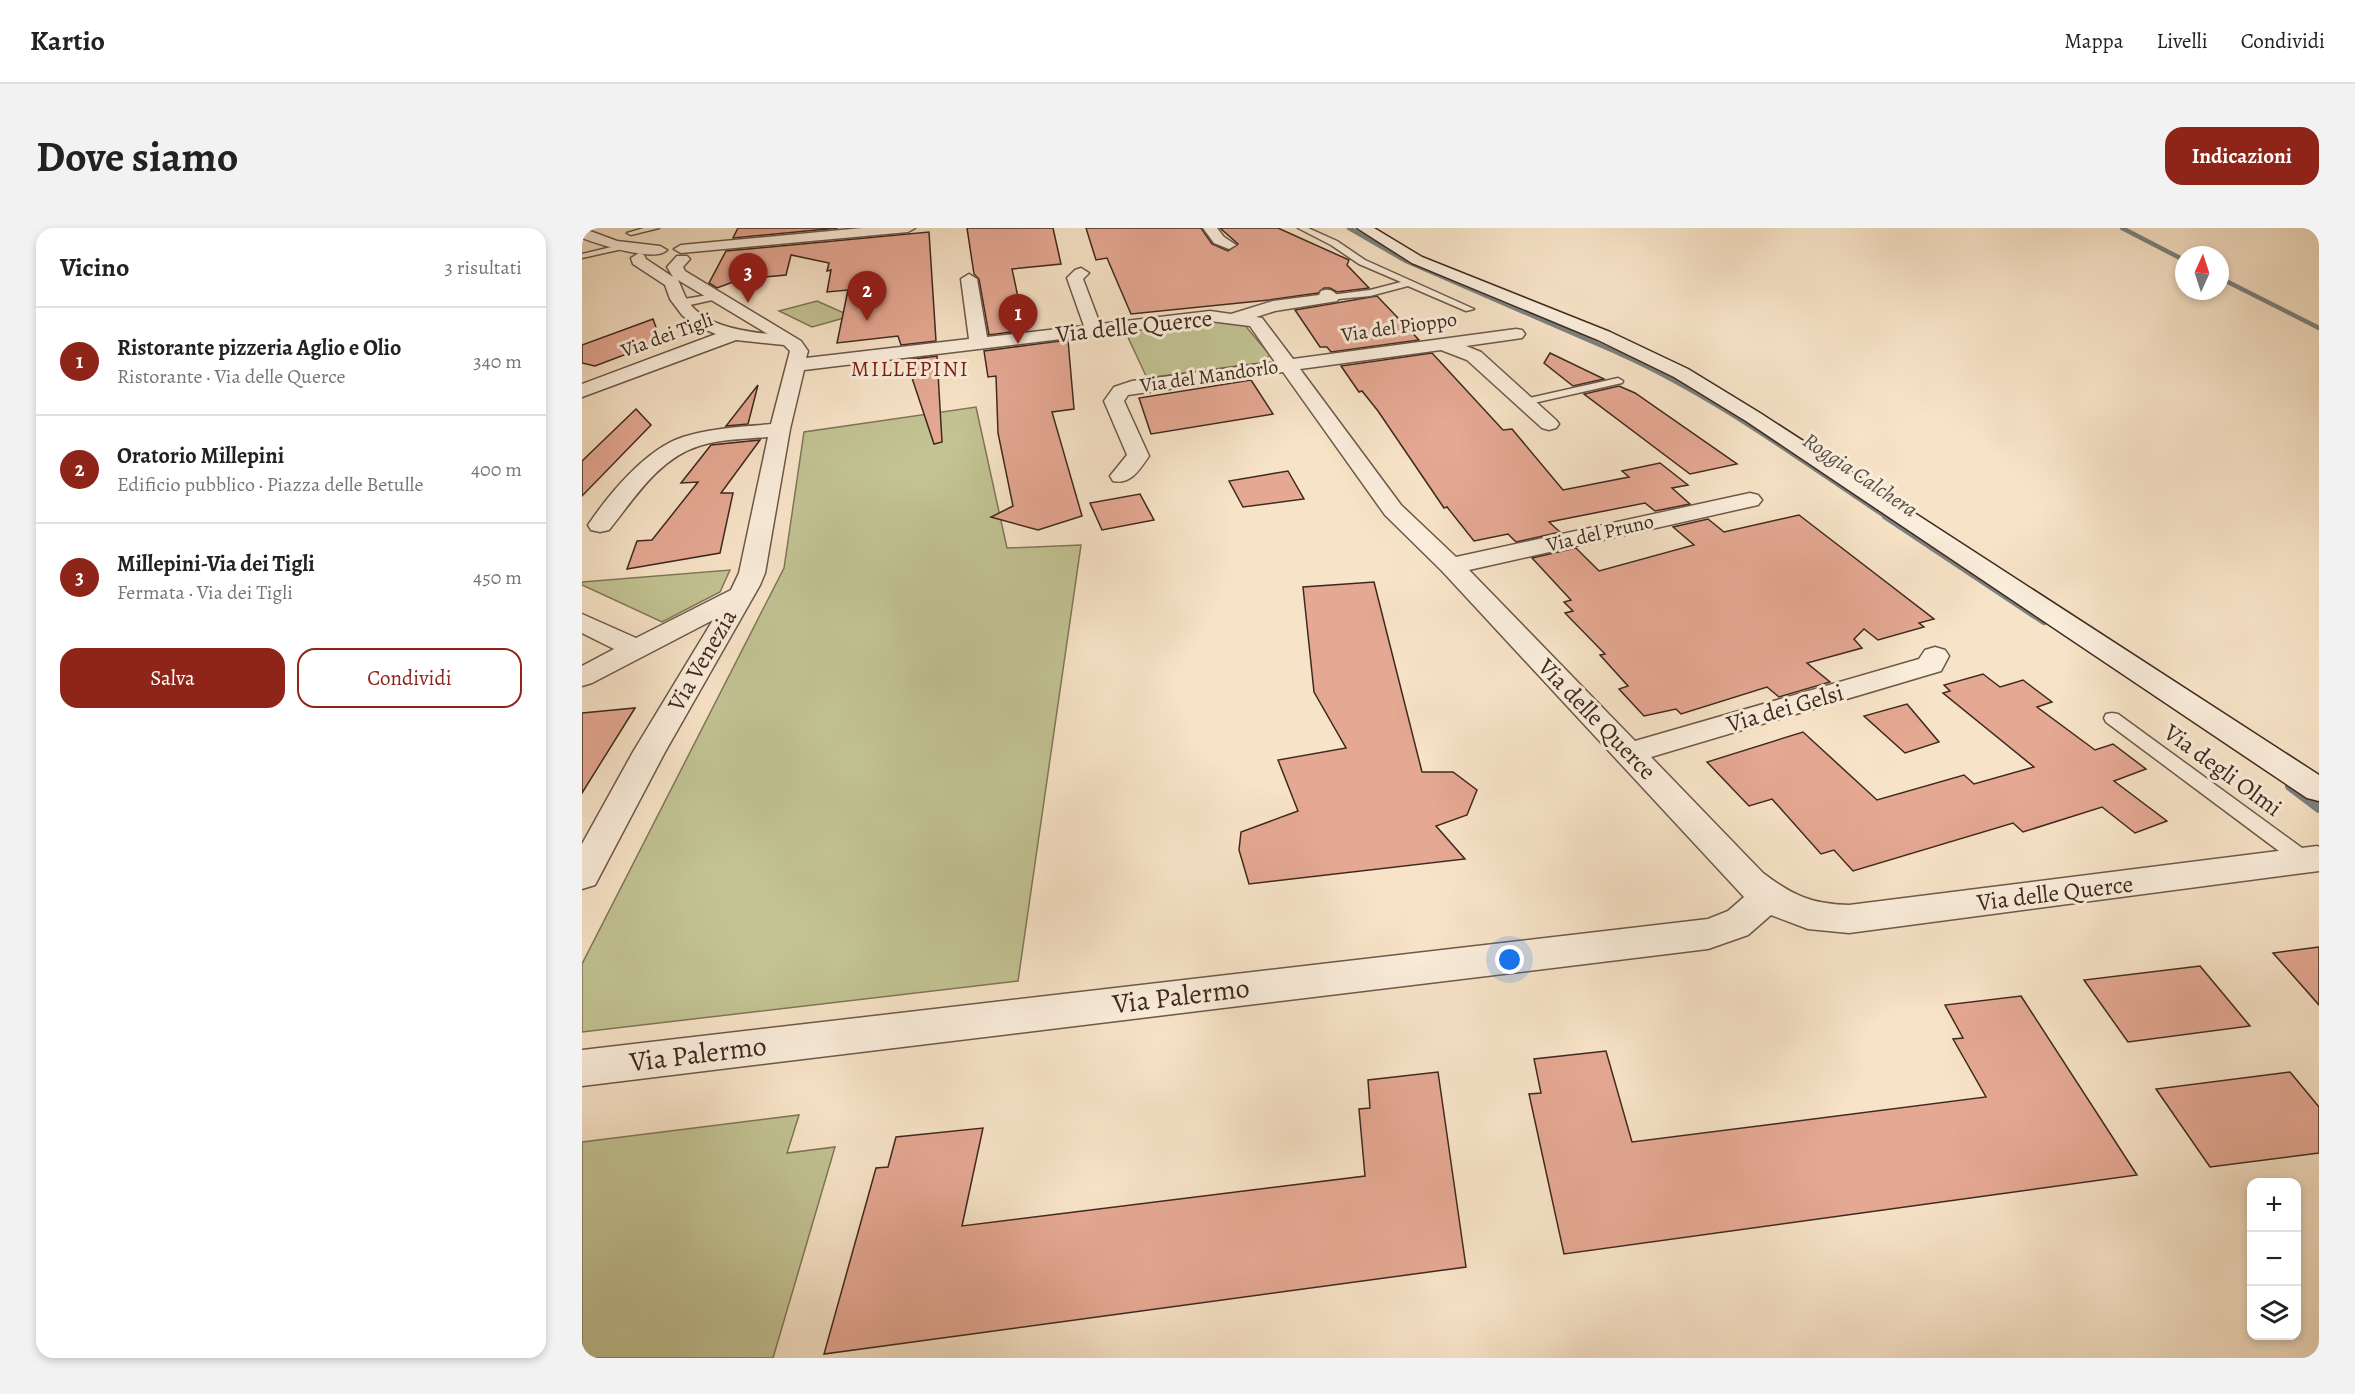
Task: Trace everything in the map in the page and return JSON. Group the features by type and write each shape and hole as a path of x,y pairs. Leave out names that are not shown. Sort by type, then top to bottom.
{"street":[{"path":"599,238 641,260 664,263 684,255 757,242 908,228"},
{"path":"1210,228 1219,240 1229,245"},
{"path":"1364,228 1417,260 1604,336 1681,373 1753,417 2319,790"},
{"path":"599,238 684,255"},
{"path":"641,260 660,250"},
{"name":"Via dei Tigli","path":"684,255 675,267 678,274 714,297 766,325 787,342"},
{"name":"Via dei Tigli","path":"641,260 672,283 674,294 693,318 736,334 795,345 799,351 797,365"},
{"path":"1081,273 1075,278 1094,330"},
{"path":"969,279 979,343"},
{"path":"1236,318 1273,306 1329,296"},
{"name":"Via delle Querce","path":"797,365 1210,316 1256,322 1393,510 1630,753 1750,882 1785,907 1806,915 1849,919 2312,860"},
{"name":"Via dei Tigli","path":"582,391 766,325"},
{"name":"Via del Pioppo","path":"1288,365 1516,334"},
{"path":"1443,344 1474,356 1549,424"},
{"name":"Via Venezia","path":"582,876 649,752 752,573 780,429 797,365"},
{"name":"Via del Mandorlo","path":"1121,476 1138,456 1113,401 1121,391 1132,387 1288,365"},
{"path":"600,525 657,460 680,446 705,439 780,429"},
{"name":"Via del Pruno","path":"1450,566 1750,500"},
{"path":"582,677 739,596"},
{"path":"582,622 636,649"},
{"name":"Via dei Gelsi","path":"1630,753 1931,665 1935,656"},
{"name":"Via Palermo","path":"582,1068 1708,934 1731,927 1750,917 1766,895"}],"lane":[{"path":"582,256 599,238 655,228"},
{"path":"1302,228 1334,243 1362,262 1469,309"},
{"path":"1329,296 1370,293 1409,282"},
{"path":"681,304 693,299 714,297"},
{"path":"1525,402 1618,381"},
{"name":"Via degli Olmi","path":"2112,718 2312,860"}],"green space":[{"path":"817,301 851,316 812,327 779,311"},
{"path":"1216,319 1242,322 1270,355 1260,363 1147,378 1125,331"},
{"path":"976,407 1007,548 1081,545 1018,981 582,1032 582,964 784,568 804,432"},
{"path":"730,570 720,592 662,622 582,585 582,582"},
{"path":"799,1115 787,1153 835,1147 773,1358 582,1358 582,1142"}],"building":[{"path":"738,228 838,228 733,238"},
{"path":"967,228 1053,228 1061,264 1012,269 1025,330 989,335 979,279 974,274"},
{"path":"1086,228 1201,228 1212,244 1228,251 1238,244 1220,228 1278,228 1349,260 1347,265 1369,288 1337,292 1324,288 1318,293 1269,300 1131,314 1107,258 1096,260"},
{"path":"929,232 936,341 901,345 898,336 837,343 848,290 827,292 831,270 827,271 829,263 791,255 786,275 741,279 717,288 709,283 726,251"},
{"path":"1377,296 1419,340 1331,352 1327,347 1320,347 1295,310"},
{"path":"653,319 661,341 595,366 582,363 582,345"},
{"path":"1068,340 1074,409 1052,412 1082,516 1038,530 991,517 1013,506 998,433 996,376 988,377 984,351"},
{"path":"1432,353 1503,430 1512,429 1563,490 1629,477 1622,471 1660,463 1688,485 1672,488 1690,504 1655,511 1645,503 1549,522 1560,532 1516,542 1508,534 1474,541 1447,507 1444,508 1378,411 1362,391 1359,392 1341,366"},
{"path":"1550,353 1604,379 1573,386 1544,363"},
{"path":"937,356 942,442 934,444 906,360"},
{"path":"1251,380 1273,414 1151,434 1139,398"},
{"path":"758,385 748,424 726,426"},
{"path":"1619,386 1635,393 1737,464 1690,474 1584,394"},
{"path":"636,409 651,425 582,496 582,461"},
{"path":"760,440 721,493 733,493 720,553 627,569 637,541 652,540 698,482 681,483 711,445"},
{"path":"1288,471 1304,499 1243,507 1229,481"},
{"path":"1140,494 1154,520 1102,530 1090,503"},
{"path":"1799,515 1934,619 1919,623 1924,627 1878,640 1864,629 1854,639 1862,648 1807,663 1830,682 1779,697 1767,687 1681,714 1676,709 1644,716 1619,689 1628,686 1600,655 1605,654 1565,613 1573,611 1564,602 1571,600 1532,558 1576,548 1599,571 1694,545 1673,527 1708,519 1724,532"},
{"path":"1374,582 1422,772 1453,772 1477,790 1467,815 1436,826 1465,859 1249,884 1239,850 1241,832 1298,811 1278,760 1346,748 1314,692 1303,587"},
{"path":"1983,674 2000,687 2023,680 2052,702 2037,707 2095,750 2113,744 2146,769 2114,781 2167,821 2135,833 2102,807 2023,832 2013,823 1853,871 1834,850 1821,854 1772,799 1749,806 1707,762 1803,732 1877,800 1964,775 1974,784 2034,767 1943,693 1950,691 1944,685"},
{"path":"1907,704 1939,742 1905,753 1864,716"},
{"path":"635,708 582,793 582,713"},
{"path":"2319,947 2319,1005 2273,953"},
{"path":"2200,966 2250,1026 2128,1042 2084,980"},
{"path":"2021,996 2137,1175 1564,1254 1529,1094 1541,1093 1534,1059 1606,1051 1632,1142 1986,1097 1953,1039 1963,1038 1945,1005"},
{"path":"1438,1072 1466,1267 824,1354 876,1168 888,1167 896,1137 983,1128 962,1226 1365,1176 1359,1109 1370,1108 1368,1080"},
{"path":"2290,1072 2319,1107 2319,1153 2210,1167 2156,1089"}],"waterway":[{"name":"Roggia Calchera","path":"1349,228 1406,261 1623,355"},
{"path":"2122,228 2175,255"},
{"path":"2229,283 2319,328"},
{"name":"Roggia Calchera","path":"1620,353 1656,370 1724,409 1888,518"},
{"name":"Roggia Calchera","path":"1888,518 2044,621"},
{"name":"Roggia Calchera","path":"2290,786 2319,808"}],"place":[{"name":"Millepini-Via dei Tigli","path":"748,303"},
{"name":"Oratorio Millepini","path":"867,321"},
{"name":"Ristorante pizzeria Aglio e Olio","path":"1018,344"}],"district":[{"name":"MILLEPINI","path":"910,369"}]}
